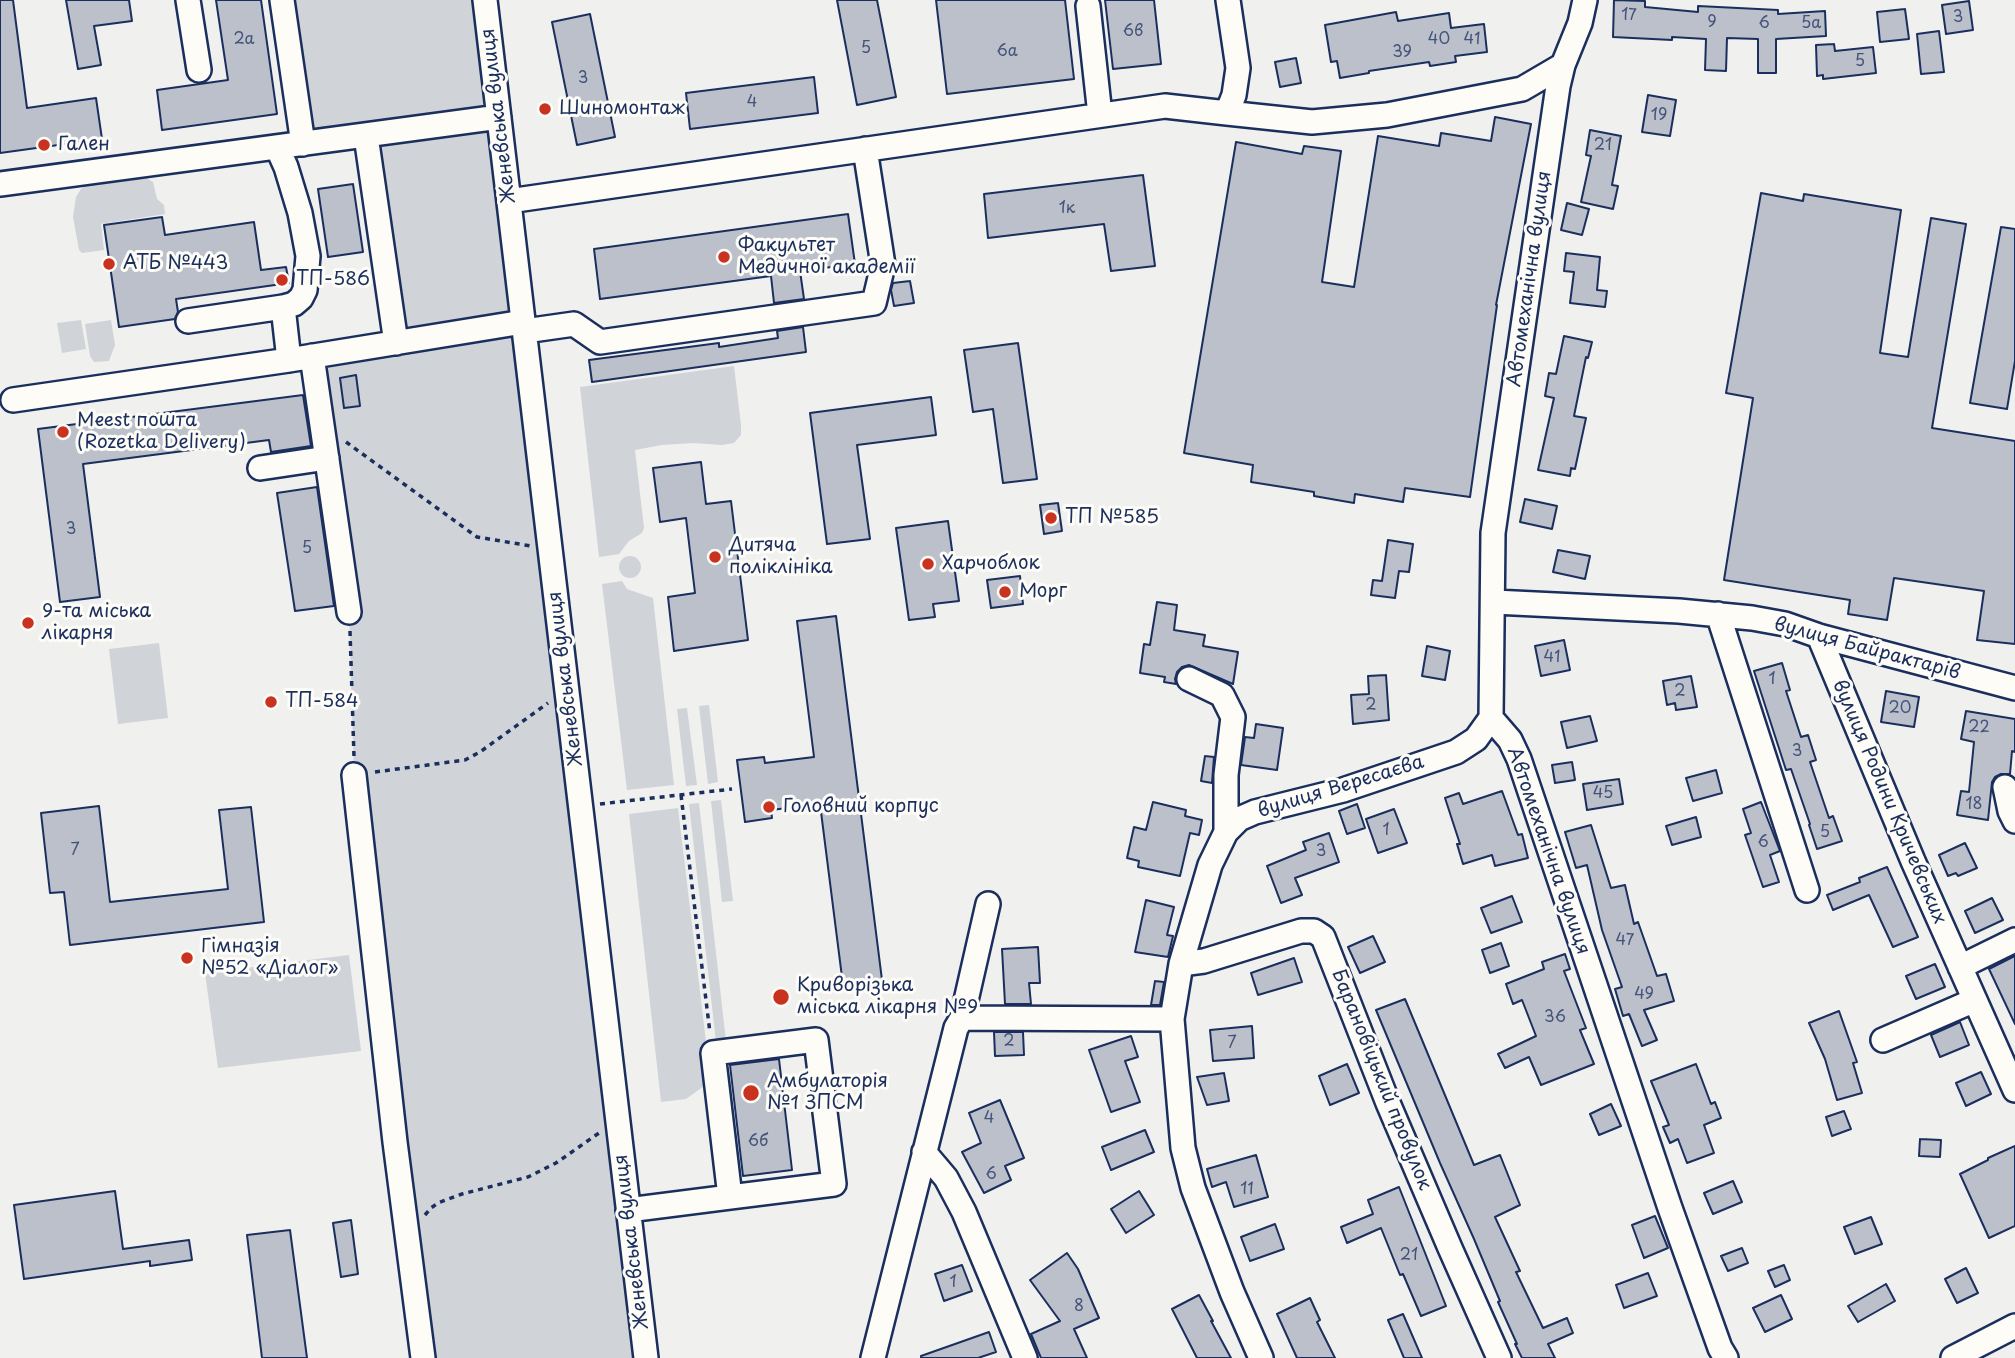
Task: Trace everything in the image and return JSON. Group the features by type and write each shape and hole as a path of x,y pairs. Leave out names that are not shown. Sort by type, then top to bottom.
{"street":[{"path":"188,0 199,70"},
{"path":"282,0 303,144"},
{"name":"Женевська вулиця","path":"485,0 646,1358"},
{"path":"1227,113 1234,95 1238,68 1228,0"},
{"name":"Автомеханічна вулиця","path":"1585,0 1580,23 1563,65 1558,86 1493,533 1492,718 1510,740 1518,759 1717,1355"},
{"path":"1087,6 1100,115"},
{"path":"509,201 1165,106 1312,121 1387,115 1522,89 1563,65"},
{"path":"0,184 499,117"},
{"path":"366,135 396,343"},
{"path":"188,321 283,307 294,304 301,298 305,290 308,257 300,213 277,147"},
{"path":"13,400 396,343 524,327 574,324 600,342 874,303 883,265 865,149"},
{"path":"283,307 321,424 349,612"},
{"path":"260,468 327,458"},
{"name":"вулиця Байрактарів","path":"1494,603 1718,614 1785,625 2015,688"},
{"path":"1718,614 1807,890"},
{"name":"вулиця Родини Кричевських","path":"1819,636 1913,861 2015,1090"},
{"path":"1189,678 1222,695 1233,717 1226,775 1226,832"},
{"name":"вулиця Вересаєва","path":"1261,1358 1232,1292 1193,1188 1183,1148 1172,1019 1181,964 1210,864 1226,832 1239,819 1255,812 1343,790 1456,752 1476,739 1492,718"},
{"path":"354,775 393,1128 424,1358"},
{"path":"2005,788 2015,821"},
{"path":"873,1358 956,1028 962,1018 988,904"},
{"name":"Барановіцький провулок","path":"1181,964 1205,961 1301,931 1314,931 1323,937 1388,1103 1499,1358"},
{"path":"1960,967 2015,940"},
{"path":"1883,1040 1975,1000"},
{"path":"962,1018 1172,1019"},
{"path":"628,1210 834,1184 816,1040 713,1053 730,1197"},
{"path":"924,1152 947,1178 964,1212 1025,1358"},
{"path":"1953,1358 2015,1326"}],"path":[{"path":"321,424 477,537 550,549"},
{"path":"349,612 354,775 465,760 567,689"},
{"path":"581,806 732,789"},
{"path":"681,795 713,1053"},
{"path":"406,1227 423,1217 438,1203 537,1172 580,1148 618,1120"}],"shaded area":[{"path":"282,0 485,0 646,1358 423,1358 354,775 349,612 312,356 396,343 366,136 303,144"},
{"path":"145,177 153,182 157,199 164,205 165,214 101,224 104,250 82,253 79,250 73,217 76,197 81,189 87,185"},
{"path":"81,320 86,349 62,353 57,323"},
{"path":"111,320 115,345 109,361 94,362 90,356 85,324"},
{"path":"734,366 741,435 734,443 722,445 693,443 635,450 644,528 619,554 599,557 580,387"},
{"path":"630,556 638,559 641,567 638,575 630,578 622,575 619,567 622,559"},
{"path":"622,581 627,589 653,598 674,785 627,790 602,584"},
{"path":"159,643 168,718 118,724 109,649"},
{"path":"709,705 718,782 708,784 699,706"},
{"path":"687,708 697,785 686,786 677,709"},
{"path":"721,800 733,901 722,902 711,801"},
{"path":"699,803 726,1041 716,1042 689,804"},
{"path":"678,808 710,1075 704,1086 686,1099 661,1102 629,814"},
{"path":"349,955 361,1051 218,1068 205,973"}],"building":[{"path":"0,0 13,0 27,108 96,98 102,139 0,153"},
{"path":"66,0 129,0 132,21 94,26 101,65 78,69"},
{"path":"216,0 261,0 277,114 162,130 157,90 228,80"},
{"path":"837,0 877,0 896,97 857,105"},
{"path":"936,0 1065,0 1074,79 947,94"},
{"path":"1105,0 1154,0 1161,64 1113,69"},
{"path":"1614,0 1645,1 1645,7 1698,12 1698,6 1778,10 1778,14 1825,11 1826,36 1776,39 1776,73 1758,73 1758,39 1727,38 1726,71 1705,70 1706,39 1613,37"},
{"path":"1969,1 1973,30 1946,34 1942,5"},
{"path":"1905,9 1909,39 1880,42 1877,12"},
{"path":"1396,12 1398,21 1449,13 1451,28 1484,24 1487,52 1455,56 1456,62 1430,66 1429,62 1340,78 1337,61 1331,62 1325,25"},
{"path":"590,14 615,137 577,145 552,22"},
{"path":"1939,31 1944,72 1921,74 1917,34"},
{"path":"1834,44 1835,51 1873,47 1876,73 1823,79 1823,75 1817,76 1816,45"},
{"path":"1296,58 1301,83 1280,87 1275,62"},
{"path":"814,77 818,113 690,129 686,93"},
{"path":"1648,95 1676,100 1670,136 1642,132"},
{"path":"1495,117 1531,124 1496,305 1470,497 1405,488 1403,502 1355,494 1354,503 1314,496 1314,492 1251,482 1253,465 1184,453 1236,142 1302,154 1304,146 1341,151 1322,282 1354,287 1378,136 1439,146 1441,133 1491,141"},
{"path":"1590,130 1621,136 1612,185 1618,186 1613,209 1581,202 1591,156 1586,155"},
{"path":"1143,175 1155,266 1111,271 1104,224 988,238 984,194"},
{"path":"353,184 363,252 328,257 318,189"},
{"path":"1761,193 1803,201 1804,194 1901,210 1880,353 1908,357 1931,218 1966,224 1932,428 2015,441 2015,644 1977,640 1984,591 1894,578 1887,620 1848,614 1850,600 1724,580 1753,398 1726,393"},
{"path":"1567,203 1589,209 1582,235 1561,230"},
{"name":"Факультет Медичної академії","path":"848,214 855,264 800,271 804,299 774,303 771,276 600,299 594,249"},
{"path":"162,217 165,235 254,222 261,270 286,267 289,283 176,299 178,312 175,319 119,327 104,225"},
{"path":"2001,227 2015,229 2015,361 2007,409 1970,403"},
{"path":"1566,253 1600,257 1597,290 1607,291 1605,307 1570,303 1574,272 1564,271"},
{"path":"910,281 914,303 894,306 891,290 893,283"},
{"path":"803,327 806,352 592,382 589,360 719,343 719,347 778,338 777,331"},
{"path":"1564,336 1592,342 1588,358 1586,357 1574,416 1586,418 1575,469 1571,468 1570,476 1538,470 1554,398 1545,396 1549,373 1556,374"},
{"path":"1018,343 1037,479 1003,483 993,409 973,412 964,350"},
{"path":"356,375 360,406 344,408 340,378"},
{"path":"303,395 311,446 271,452 269,440 83,464 100,597 60,602 38,429"},
{"path":"931,397 936,435 857,445 870,539 827,544 810,413"},
{"name":"Дитяча поліклініка","path":"701,462 706,504 731,501 748,640 674,651 668,597 695,593 686,518 660,522 653,468"},
{"path":"317,487 334,606 295,611 277,493"},
{"path":"1525,499 1557,506 1552,529 1520,522"},
{"name":"ТП №585","path":"1058,503 1062,531 1044,534 1040,505"},
{"name":"Харчоблок","path":"948,521 959,601 933,604 935,617 909,620 896,528"},
{"path":"1388,540 1413,544 1409,572 1399,571 1395,598 1371,595 1373,580 1382,581"},
{"path":"1558,550 1590,556 1585,579 1553,572"},
{"name":"Морг","path":"1020,576 1023,604 991,608 987,580"},
{"path":"1157,602 1177,605 1174,630 1205,635 1203,646 1238,652 1233,684 1189,665 1177,672 1176,684 1164,682 1165,677 1140,673 1144,644 1150,645"},
{"name":"Головний корпус","path":"836,616 882,980 843,985 820,804 771,810 772,818 745,822 737,760 764,757 765,763 814,757 797,621"},
{"path":"1564,640 1570,670 1541,676 1535,646"},
{"path":"1427,646 1450,651 1445,680 1422,676"},
{"path":"1782,663 1790,690 1786,691 1801,737 1808,735 1816,760 1810,762 1829,818 1833,816 1842,841 1817,849 1791,769 1786,770 1754,671"},
{"path":"1386,675 1389,720 1353,724 1351,695 1369,694 1368,676"},
{"path":"1691,676 1697,707 1676,710 1675,703 1667,705 1663,681"},
{"path":"1886,691 1919,697 1914,727 1881,722"},
{"path":"1966,711 2015,719 2015,752 2012,751 2010,774 2001,774 1992,782 1988,820 1957,815 1961,791 1969,792 1974,742 1961,739"},
{"path":"1590,716 1597,741 1567,748 1561,722"},
{"path":"1256,724 1283,728 1277,770 1241,765 1245,737 1254,738"},
{"path":"1205,756 1214,757 1212,783 1201,781"},
{"path":"1572,762 1575,780 1555,783 1552,765"},
{"path":"1716,770 1722,793 1693,801 1686,778"},
{"path":"1619,779 1623,804 1587,810 1583,784"},
{"path":"1502,791 1518,835 1522,834 1528,858 1495,866 1492,855 1463,864 1457,844 1460,844 1445,798 1459,793 1463,804"},
{"path":"1153,802 1186,810 1185,816 1202,820 1199,835 1190,833 1180,876 1138,867 1139,861 1127,858 1134,827 1146,830"},
{"path":"1761,802 1780,851 1770,855 1779,882 1763,887 1745,835 1751,833 1743,809"},
{"path":"1357,804 1365,828 1347,834 1339,811"},
{"path":"99,806 110,902 228,889 219,810 251,807 264,922 70,945 64,892 50,893 41,813"},
{"path":"1394,809 1407,843 1378,853 1366,819"},
{"path":"1696,817 1701,837 1672,845 1666,826"},
{"path":"1591,825 1611,888 1625,885 1634,924 1638,922 1657,976 1666,974 1674,1001 1644,1010 1657,1040 1642,1046 1629,1014 1623,1016 1615,989 1622,987 1602,930 1587,865 1576,868 1565,832"},
{"path":"1329,833 1339,862 1295,878 1302,895 1281,903 1267,866 1306,850 1303,842"},
{"path":"1965,843 1977,868 1958,876 1956,873 1948,876 1939,855"},
{"path":"1887,867 1918,937 1893,947 1869,895 1833,910 1827,895 1860,882 1859,878"},
{"path":"1512,896 1522,922 1491,933 1481,908"},
{"path":"1992,898 2003,920 1975,933 1965,911"},
{"path":"1146,900 1174,907 1167,935 1173,936 1168,957 1135,952"},
{"path":"1373,936 1385,962 1360,973 1348,947"},
{"path":"1501,943 1509,966 1490,973 1482,950"},
{"path":"1038,947 1040,983 1029,983 1031,1004 1005,1004 1002,949"},
{"path":"1565,954 1570,969 1564,971 1586,1028 1580,1030 1594,1064 1541,1085 1529,1057 1505,1068 1498,1054 1536,1036 1522,1000 1513,1004 1506,984 1544,969 1542,962"},
{"path":"2015,956 2015,1024 1989,969"},
{"path":"1294,958 1302,982 1258,995 1251,973"},
{"path":"1935,964 1945,987 1916,999 1906,976"},
{"path":"1155,981 1164,982 1160,1005 1151,1005"},
{"path":"1405,999 1474,1165 1500,1155 1520,1205 1495,1217 1520,1271 1516,1272 1543,1328 1567,1318 1573,1333 1548,1344 1555,1358 1522,1358 1515,1344 1498,1302 1500,1301 1376,1010"},
{"path":"1839,1011 1857,1062 1853,1063 1862,1093 1837,1100 1825,1059 1809,1023"},
{"path":"1960,1022 1969,1045 1940,1057 1931,1035"},
{"path":"1252,1026 1254,1058 1213,1061 1210,1030"},
{"path":"994,1032 1023,1032 1024,1055 995,1056"},
{"path":"1131,1036 1138,1057 1125,1061 1140,1102 1111,1112 1089,1050"},
{"path":"779,1059 792,1170 743,1176 730,1065"},
{"path":"1347,1064 1359,1093 1330,1105 1319,1076"},
{"path":"1696,1064 1711,1104 1715,1102 1721,1118 1704,1125 1714,1153 1687,1163 1678,1139 1670,1143 1663,1127 1669,1125 1651,1081"},
{"path":"1981,1072 1991,1094 1966,1106 1956,1083"},
{"path":"1224,1073 1229,1101 1207,1105 1197,1077"},
{"path":"1000,1100 1024,1158 1005,1166 1011,1180 984,1193 962,1152 981,1143 969,1113"},
{"path":"1611,1104 1621,1126 1599,1135 1590,1114"},
{"path":"1844,1111 1851,1129 1832,1136 1826,1117"},
{"path":"1145,1130 1154,1152 1111,1170 1102,1147"},
{"path":"1920,1139 1941,1140 1940,1157 1919,1156"},
{"path":"2015,1146 2015,1226 1989,1238 1960,1174"},
{"path":"1256,1155 1268,1197 1234,1207 1226,1182 1212,1187 1207,1169"},
{"path":"1733,1181 1742,1202 1713,1214 1704,1193"},
{"path":"1399,1187 1446,1306 1421,1316 1403,1274 1400,1275 1381,1228 1347,1243 1341,1227 1373,1214 1368,1200"},
{"path":"115,1191 123,1249 189,1240 192,1260 150,1266 150,1261 24,1279 14,1205"},
{"path":"1139,1191 1154,1215 1126,1233 1111,1209"},
{"path":"1655,1216 1668,1248 1644,1258 1632,1225"},
{"path":"1871,1217 1882,1244 1855,1254 1844,1227"},
{"path":"351,1220 358,1274 341,1277 333,1223"},
{"path":"1275,1224 1284,1249 1250,1261 1241,1237"},
{"path":"290,1230 307,1358 262,1358 247,1235"},
{"path":"1742,1248 1748,1263 1728,1271 1721,1256"},
{"path":"1067,1253 1078,1269 1099,1318 1074,1329 1087,1358 1041,1358 1031,1334 1060,1321 1030,1280"},
{"path":"962,1265 972,1291 944,1301 935,1274"},
{"path":"1784,1265 1790,1280 1775,1287 1768,1271"},
{"path":"1966,1268 1978,1293 1957,1303 1945,1279"},
{"path":"1648,1273 1657,1296 1624,1308 1616,1285"},
{"path":"1886,1284 1895,1301 1858,1322 1848,1306"},
{"path":"1199,1295 1231,1358 1197,1358 1172,1309"},
{"path":"1781,1295 1792,1319 1765,1332 1753,1308"},
{"path":"1310,1298 1320,1320 1317,1322 1335,1358 1297,1358 1277,1314"},
{"path":"1403,1314 1422,1358 1404,1358 1388,1320"},
{"path":"989,1332 996,1352 978,1358 921,1358 921,1356"}],"place":[{"name":"Шиномонтаж","path":"545,109"},
{"name":"Гален","path":"44,145"},
{"name":"Факультет Медичної академії","path":"724,257"},
{"name":"АТБ №443","path":"109,264"},
{"name":"ТП-586","path":"282,280"},
{"name":"Meest пошта (Rozetka Delivery)","path":"63,432"},
{"name":"ТП №585","path":"1051,518"},
{"name":"Дитяча поліклініка","path":"715,557"},
{"name":"Харчоблок","path":"928,564"},
{"name":"Морг","path":"1005,592"},
{"name":"9-та міська лікарня","path":"28,623"},
{"name":"ТП-584","path":"271,702"},
{"name":"Головний корпус","path":"769,807"},
{"name":"Гімназія №52 «Діалог»","path":"187,958"},
{"name":"Криворізька міська лікарня №9","path":"781,997"},
{"name":"Амбулаторія №1 ЗПСМ","path":"751,1093"}]}
